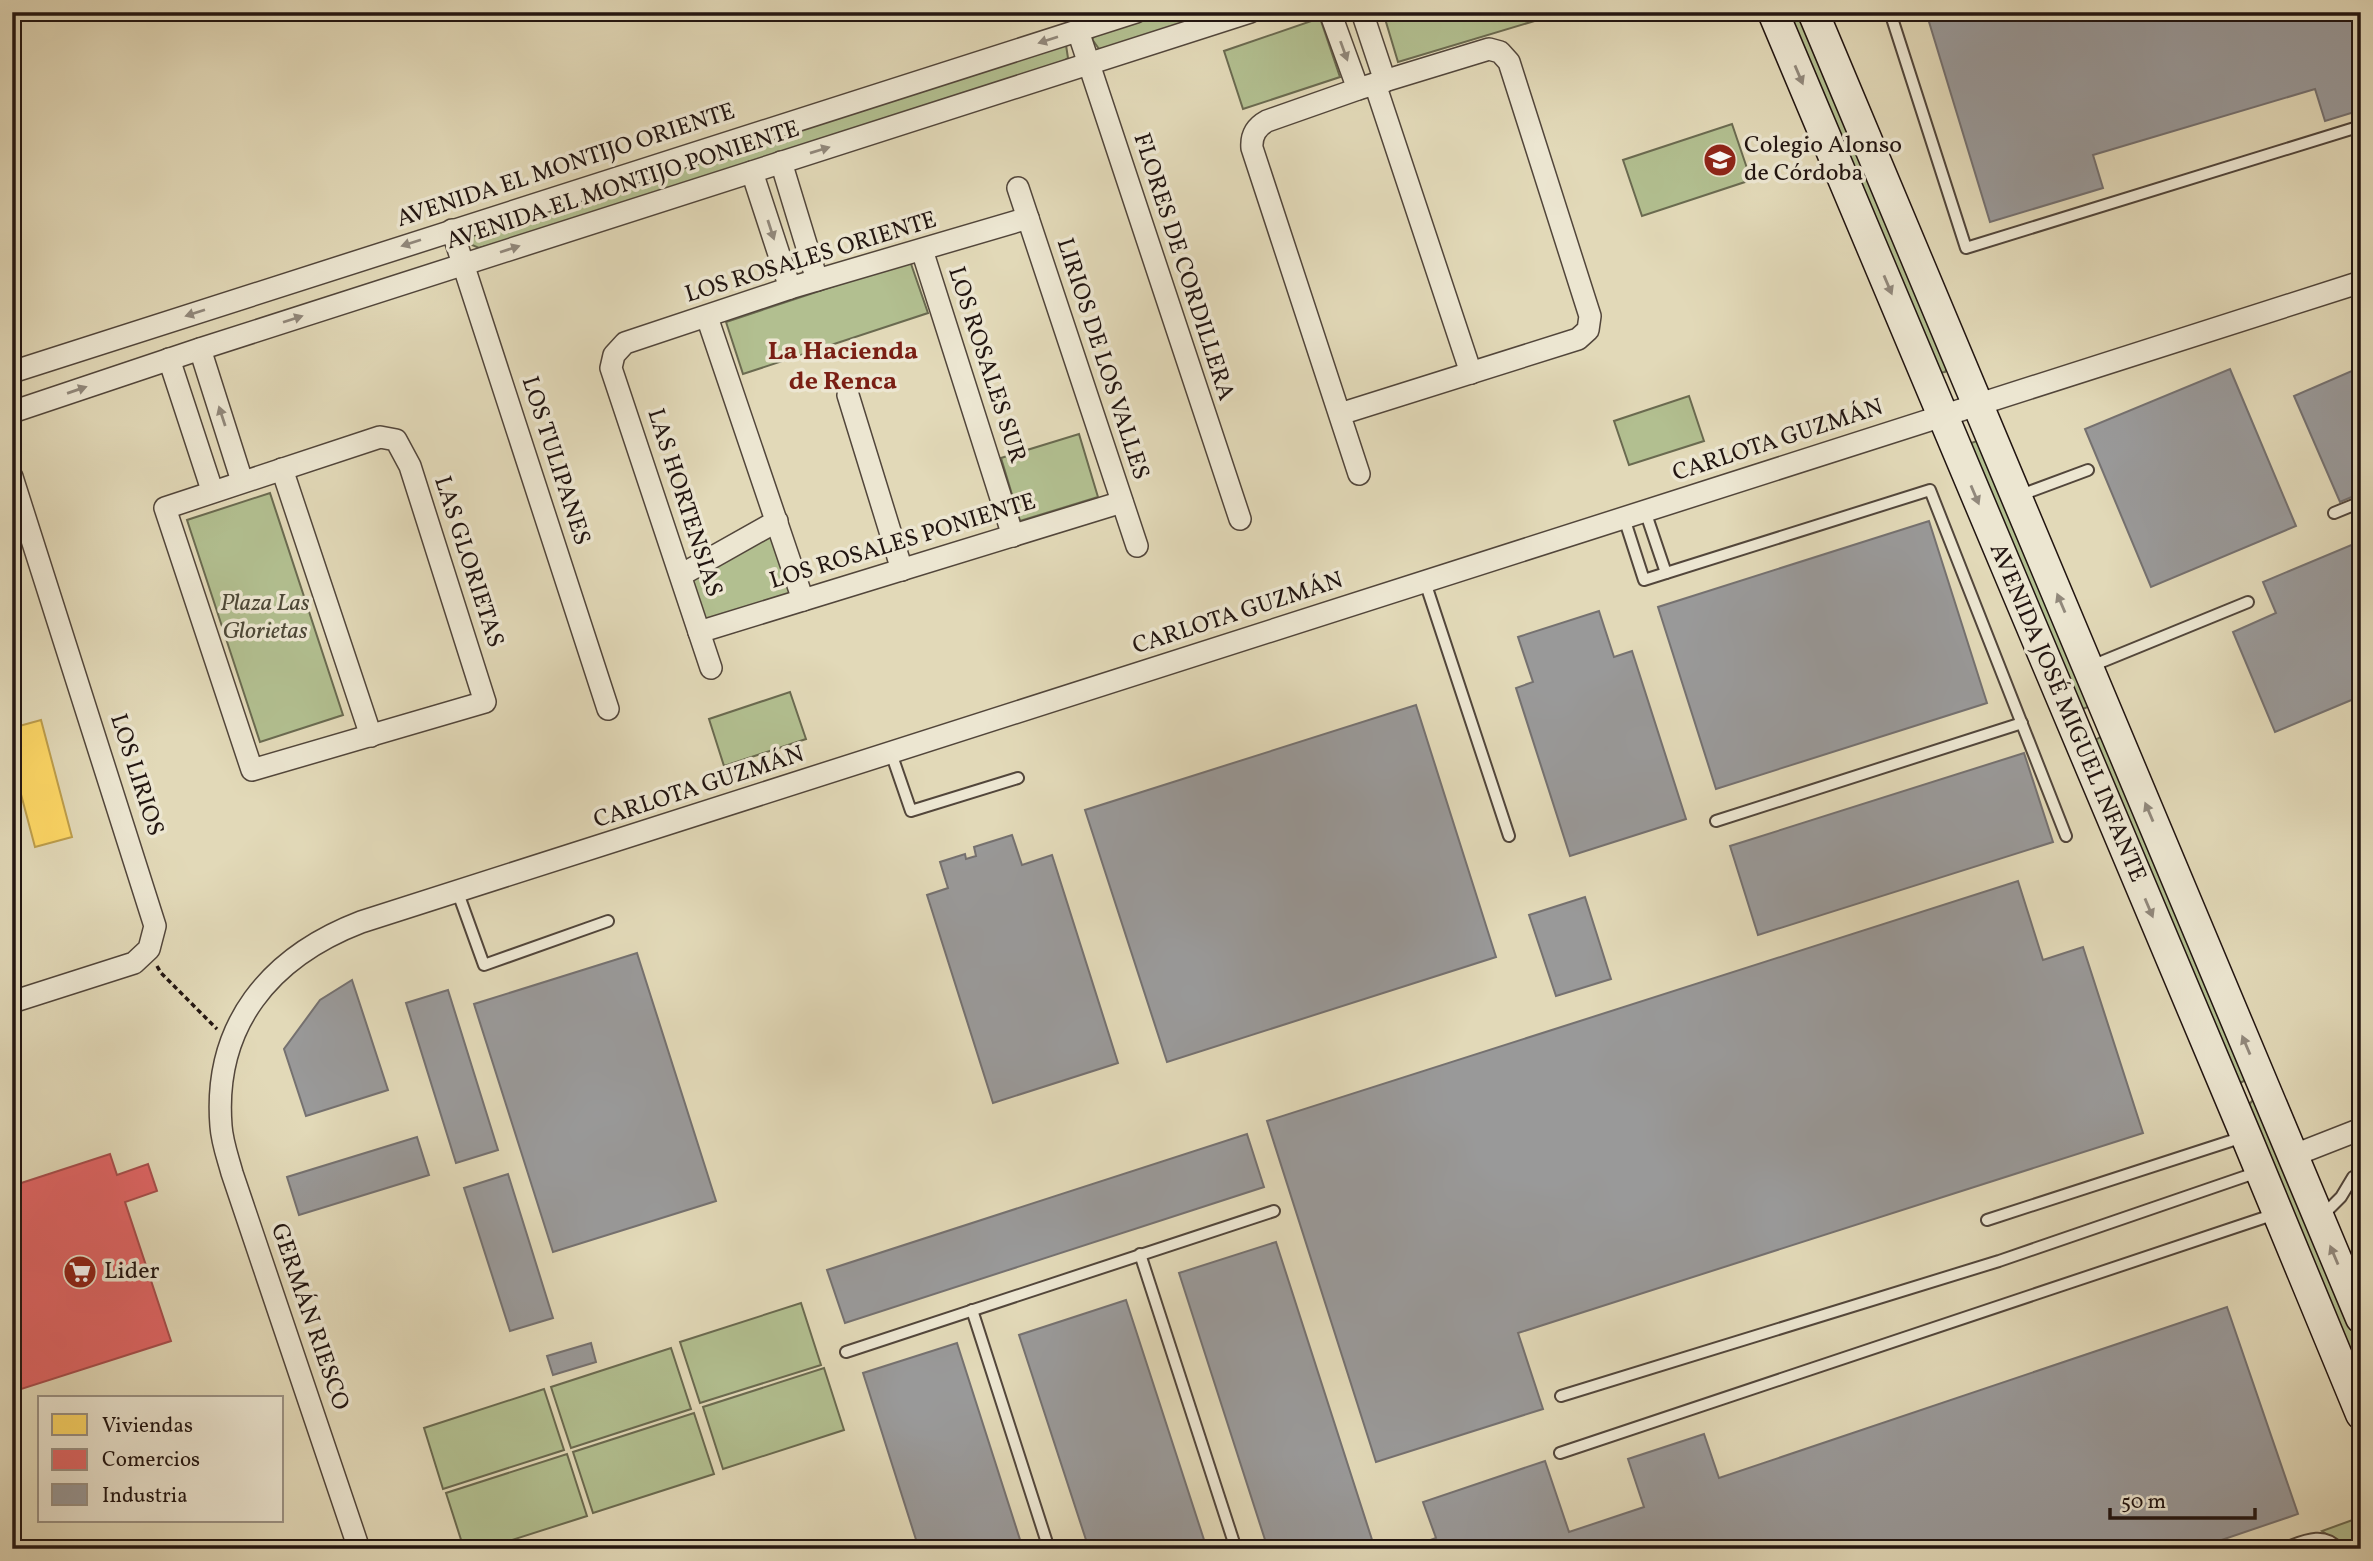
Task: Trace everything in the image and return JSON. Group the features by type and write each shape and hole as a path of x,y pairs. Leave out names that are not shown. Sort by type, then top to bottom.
{"street":[{"name":"AVENIDA EL MONTIJO ORIENTE","path":"12,372 1136,12"},
{"name":"AVENIDA EL MONTIJO PONIENTE","path":"12,412 463,264 1250,12"},
{"path":"1330,12 1373,85"},
{"path":"1362,12 1373,85 1471,373"},
{"name":"AVENIDA JOSÉ MIGUEL INFANTE","path":"1773,12 2361,1414"},
{"name":"AVENIDA JOSÉ MIGUEL INFANTE","path":"1813,12 2361,1317"},
{"name":"FLORES DE CORDILLERA","path":"1078,31 1240,519"},
{"path":"1340,414 1578,339 1588,330 1590,317 1509,62 1500,52 1489,49 1373,85 1261,124 1254,132 1251,143 1359,474"},
{"path":"781,162 817,280"},
{"path":"752,172 790,288"},
{"name":"LIRIOS DE LOS VALLES","path":"1018,188 1137,546"},
{"name":"LOS ROSALES ORIENTE","path":"614,355 625,344 790,288 1028,218"},
{"name":"LOS TULIPANES","path":"453,230 608,709"},
{"name":"LOS ROSALES SUR","path":"922,250 1013,536"},
{"name":"CARLOTA GUZMÁN","path":"220,1099 224,1064 231,1043 247,1008 258,992 306,950 352,926 2361,282"},
{"path":"707,317 803,600"},
{"path":"200,349 242,481"},
{"name":"LAS HORTENSIAS","path":"614,355 611,368 711,668"},
{"path":"169,359 212,491"},
{"path":"848,395 902,570"},
{"name":"LAS GLORIETAS","path":"380,437 396,440 410,466 485,702 252,769 165,508 282,469 380,437"},
{"path":"282,469 371,736"},
{"name":"LOS LIRIOS","path":"12,477 154,918 155,934 149,949"},
{"name":"LOS ROSALES PONIENTE","path":"699,632 1122,502"},
{"path":"681,575 777,520"},
{"path":"2076,734 2091,719 2111,721"},
{"path":"12,1002 134,963 149,949"},
{"name":"GERMÁN RIESCO","path":"220,1099 221,1129 232,1173 359,1549"},
{"path":"2292,1156 2361,1129"}],"lane":[{"path":"1890,12 1966,248 2361,126"},
{"path":"2015,497 2088,470"},
{"path":"1624,518 1644,580 1930,490 2066,836"},
{"path":"2334,513 2361,502"},
{"path":"1645,511 1666,573"},
{"path":"1424,582 1509,836"},
{"path":"2089,667 2248,601"},
{"path":"1716,821 2022,723"},
{"path":"891,753 911,811 1018,778"},
{"path":"458,892 484,965 608,921"},
{"path":"1987,1220 2246,1136"},
{"path":"1561,1396 1999,1261 2261,1171"},
{"path":"2319,1219 2341,1197 2353,1177 2361,1174"},
{"path":"846,1352 1274,1211"},
{"path":"1560,1453 2278,1213"},
{"path":"1140,1254 1236,1549"},
{"path":"971,1310 1049,1549"},
{"path":"2282,1549 2318,1537 2328,1539 2339,1549"}],"path":[{"path":"149,949 161,973 231,1043"}],"green space":[{"path":"1160,12 1219,12 1106,48 1099,49 1092,39 1098,32"},
{"path":"1383,12 1550,12 1551,16 1398,62"},
{"path":"1782,12 1804,12 1950,363 1945,372 1937,373"},
{"path":"1320,18 1340,77 1243,109 1224,51"},
{"path":"1066,45 1068,58 1056,65 506,241 479,248 472,245 469,239 471,234"},
{"path":"1732,124 1751,180 1642,216 1623,160"},
{"path":"910,261 928,313 743,374 726,322"},
{"path":"1689,396 1704,441 1629,465 1614,421"},
{"path":"1079,434 1098,497 1020,521 1001,458"},
{"path":"1977,441 2093,705 2075,712 1968,444"},
{"name":"Plaza Las Glorietas","path":"270,493 343,715 260,742 187,520"},
{"path":"771,532 793,594 705,622 691,577"},
{"path":"790,692 806,739 724,766 709,719"},
{"path":"2106,734 2250,1078 2234,1086 2090,743"},
{"path":"2252,1101 2261,1105 2361,1339 2361,1389 2246,1108"},
{"path":"801,1303 821,1365 700,1403 680,1342"},
{"path":"671,1348 691,1409 571,1448 551,1387"},
{"path":"824,1368 844,1430 723,1469 703,1407"},
{"path":"544,1389 564,1450 443,1489 424,1428"},
{"path":"694,1413 714,1474 593,1513 573,1452"},
{"path":"567,1454 587,1516 484,1549 464,1549 446,1493"},
{"path":"2361,1517 2361,1549 2351,1549 2349,1543 2344,1547 2322,1531"}],"building: Viviendas":[{"path":"41,720 72,837 35,847 14,768 12,769 12,728"}],"building: Comercios":[{"name":"Lider","path":"110,1154 117,1175 148,1164 157,1191 125,1202 171,1341 12,1392 12,1186"}],"building: Industria":[{"path":"1926,12 2361,12 2361,110 2325,121 2315,89 2093,155 2103,188 1990,222"},
{"path":"2361,367 2361,493 2340,502 2294,396"},
{"path":"2230,369 2296,526 2151,587 2085,429"},
{"path":"1929,521 1987,703 1716,789 1658,607"},
{"path":"2361,541 2361,696 2275,732 2233,632 2276,613 2263,582"},
{"path":"1599,611 1614,657 1632,651 1686,819 1570,856 1516,688 1533,682 1518,637"},
{"path":"1416,705 1496,957 1167,1062 1085,810"},
{"path":"2024,753 2053,842 1758,935 1730,846"},
{"path":"1012,835 1022,865 1052,855 1118,1063 993,1103 927,895 948,888 940,862 965,854 966,859 976,856 974,847"},
{"path":"2018,881 2043,960 2083,947 2143,1133 1518,1333 1543,1409 1376,1462 1267,1121"},
{"path":"1585,897 1611,979 1556,996 1529,915"},
{"path":"637,953 716,1201 553,1252 474,1004"},
{"path":"352,980 388,1090 306,1116 284,1049 320,1000"},
{"path":"448,990 498,1150 456,1163 406,1003"},
{"path":"1247,1134 1264,1187 845,1323 827,1270"},
{"path":"417,1137 429,1175 299,1215 287,1177"},
{"path":"508,1174 553,1318 510,1331 464,1188"},
{"path":"1276,1242 1375,1549 1268,1549 1179,1273"},
{"path":"1126,1300 1207,1549 1089,1549 1019,1335"},
{"path":"2227,1307 2298,1514 2195,1549 1411,1547 1436,1538 1423,1502 1545,1461 1569,1532 1644,1507 1628,1459 1704,1434 1719,1478"},
{"path":"591,1343 596,1362 553,1375 547,1356"},
{"path":"957,1343 1023,1549 919,1549 863,1373"}],"place":[{"name":"Colegio Alonso de Córdoba","path":"1720,160"},
{"name":"Lider","path":"80,1272"}],"district":[{"name":"La Hacienda de Renca","path":"843,367"}]}
